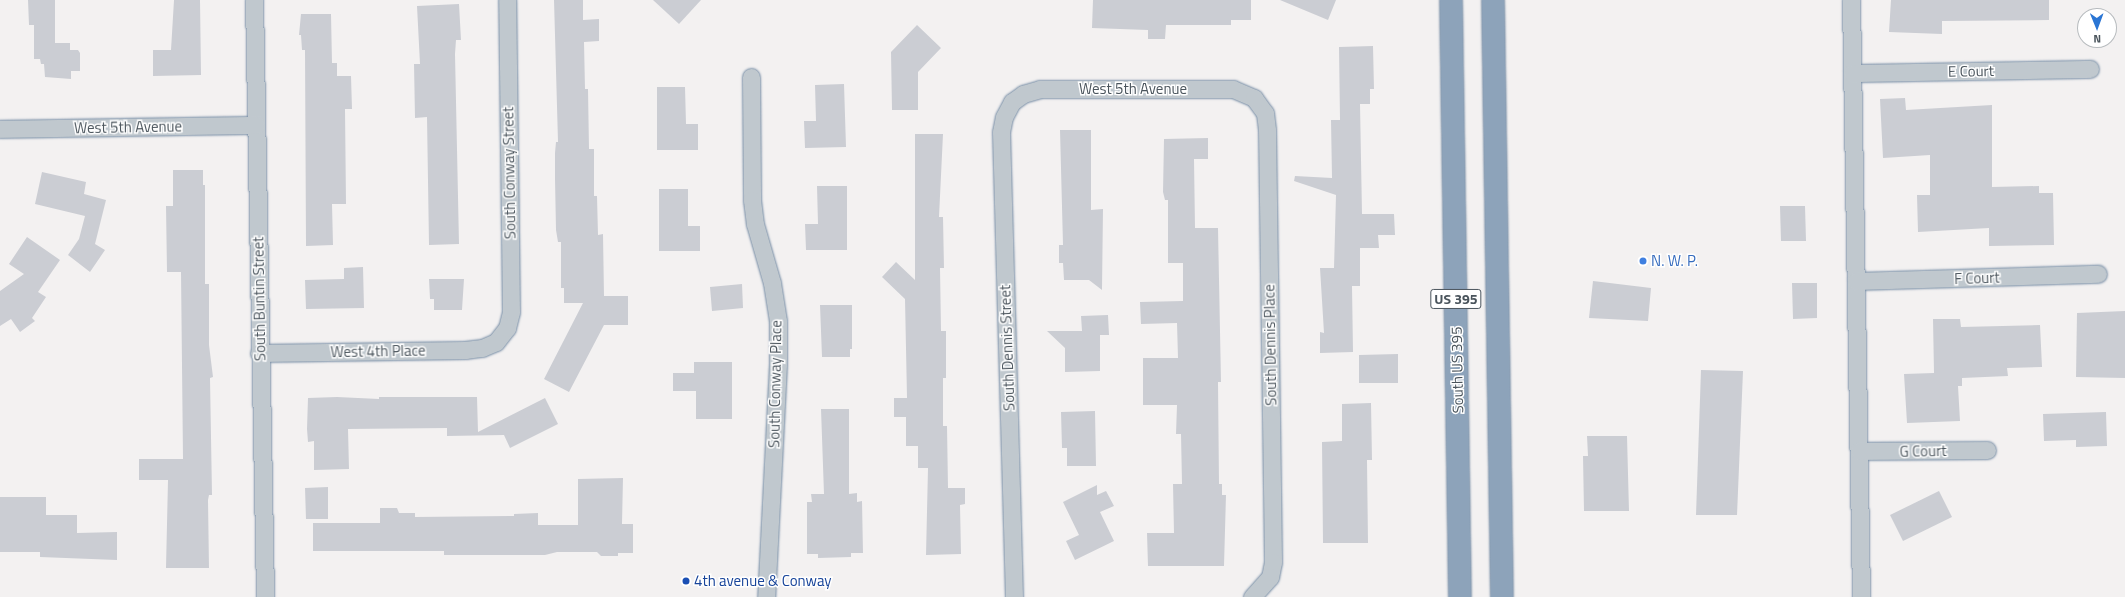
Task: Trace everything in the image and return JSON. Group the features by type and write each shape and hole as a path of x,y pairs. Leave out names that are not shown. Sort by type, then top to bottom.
{"highway":[{"name":"South US 395","path":"1451,0 1460,597"},
{"name":"US 395","path":"1493,0 1502,597"}],"street":[{"name":"South Buntin Street","path":"254,0 259,353 265,597"},
{"name":"South Conway Street","path":"496,342 507,328 511,312 507,0"},
{"path":"1851,0 1861,597"},
{"name":"E Court","path":"1852,73 2090,69"},
{"name":"South Conway Place","path":"751,77 752,200 755,224 772,283 778,321 778,364 766,597"},
{"name":"West 5th Avenue","path":"1012,102 1023,94 1040,89 1233,89 1254,98"},
{"name":"South Dennis Place","path":"1254,98 1265,113 1267,130 1273,562 1270,577 1256,594"},
{"name":"South Dennis Street","path":"1012,102 1004,117 1001,132 1014,597"},
{"name":"West 5th Avenue","path":"0,129 256,125"},
{"name":"F Court","path":"1856,281 2098,274"},
{"name":"West 4th Place","path":"259,353 465,350 482,348 496,342"},
{"name":"G Court","path":"1859,452 1987,450"}],"building":[{"path":"28,0 55,0 55,43 70,43 70,50 78,50 80,53 80,71 71,71 71,79 45,77 44,64 41,64 40,59 34,59 34,25 29,25"},
{"path":"174,0 200,0 201,75 153,76 153,50 171,50"},
{"path":"554,0 583,0 583,20 599,19 599,41 584,42 585,89 588,89 589,149 594,149 594,196 597,196 598,235 603,234 604,296 628,296 628,325 604,325 569,392 544,379 583,303 564,303 564,288 561,288 561,242 558,242 556,230 555,153 556,142 558,142"},
{"path":"653,0 701,0 679,24"},
{"path":"1093,0 1251,0 1251,20 1231,20 1231,25 1166,25 1165,39 1148,39 1148,30 1092,28"},
{"path":"1280,0 1336,0 1328,20"},
{"path":"1891,0 2049,0 2049,20 1942,21 1942,34 1889,32"},
{"path":"459,4 461,40 456,40 455,54 459,244 429,245 427,117 415,118 414,64 420,64 417,6"},
{"path":"301,14 331,14 332,63 337,63 337,76 351,76 352,109 345,109 346,204 332,204 333,245 306,246 305,50 302,50 301,35 299,35"},
{"path":"917,25 941,48 918,72 918,110 892,110 891,52"},
{"path":"1373,46 1374,89 1370,89 1370,104 1360,104 1362,214 1394,214 1395,235 1378,235 1379,248 1360,248 1360,286 1352,286 1353,352 1320,353 1320,332 1324,333 1320,268 1334,268 1336,195 1294,181 1295,176 1332,178 1331,120 1340,120 1339,47"},
{"path":"844,84 846,147 805,148 804,121 816,121 815,85"},
{"path":"657,87 685,87 686,124 698,124 698,150 657,150"},
{"path":"1905,98 1906,110 1992,105 1992,187 2039,186 2039,193 2053,193 2054,245 1989,246 1989,228 1918,232 1917,195 1930,195 1930,155 1883,158 1880,99"},
{"path":"1060,130 1091,130 1091,210 1103,209 1102,290 1089,280 1064,280 1063,263 1059,263 1059,245 1063,245"},
{"path":"915,134 943,134 939,217 943,217 944,268 940,268 941,331 946,331 946,378 943,378 943,426 947,426 948,488 965,488 965,504 960,505 961,554 926,555 928,468 918,468 918,446 906,446 906,417 894,417 894,398 907,398 905,299 882,277 896,262 915,280"},
{"path":"1208,138 1208,159 1194,159 1195,228 1218,228 1221,382 1218,382 1219,484 1222,484 1222,495 1226,495 1224,566 1148,566 1147,533 1174,533 1173,484 1182,484 1181,434 1176,434 1177,405 1143,405 1143,358 1178,358 1177,323 1141,324 1140,302 1183,301 1183,263 1168,263 1168,200 1165,200 1163,192 1164,139"},
{"path":"173,170 203,170 203,185 205,185 205,284 209,284 209,345 213,377 210,378 212,495 209,495 208,500 209,568 166,568 168,480 139,480 139,459 183,459 181,272 167,272 166,206 173,206"},
{"path":"42,172 86,182 84,194 106,200 95,244 105,250 90,272 68,255 79,239 85,216 35,204"},
{"path":"817,186 847,186 847,250 806,250 805,224 818,224"},
{"path":"659,189 688,189 688,226 700,226 700,251 659,251"},
{"path":"1780,206 1805,206 1806,241 1781,241"},
{"path":"27,237 60,260 38,292 46,297 32,318 35,321 20,332 11,319 0,326 0,291 24,274 9,264"},
{"path":"363,267 364,308 306,309 305,280 344,279 344,268"},
{"path":"429,279 464,279 462,310 434,310 434,299 430,299"},
{"path":"1593,281 1651,288 1648,321 1589,318"},
{"path":"1792,283 1817,283 1817,318 1793,319"},
{"path":"742,284 743,308 712,311 710,287"},
{"path":"820,305 852,305 852,349 850,349 850,357 822,357"},
{"path":"2125,311 2125,378 2076,377 2077,313"},
{"path":"1108,315 1109,335 1100,335 1100,371 1065,372 1065,348 1047,331 1082,331 1081,316"},
{"path":"1933,319 1960,319 1961,327 2040,325 2042,367 2007,368 2008,376 1962,378 1962,386 1958,386 1960,421 1907,423 1904,374 1934,373"},
{"path":"1398,354 1398,383 1359,383 1359,355"},
{"path":"694,362 732,362 732,419 696,419 696,391 673,391 673,373 694,373"},
{"path":"1701,370 1743,371 1737,515 1696,515"},
{"path":"337,397 379,399 379,397 477,397 478,432 545,398 558,424 510,448 504,435 447,436 447,428 348,429 349,469 314,470 314,441 308,442 308,398"},
{"path":"1371,403 1372,460 1367,460 1368,543 1323,543 1322,442 1342,441 1342,404"},
{"path":"821,409 849,409 849,494 857,493 857,502 862,501 863,553 851,553 851,557 818,558 818,554 807,554 807,502 812,502 811,494 824,494"},
{"path":"1095,411 1096,466 1067,466 1067,448 1062,448 1061,412"},
{"path":"2106,412 2107,446 2076,447 2076,440 2044,441 2043,414"},
{"path":"1587,436 1627,436 1629,511 1584,511 1583,456 1588,456"},
{"path":"623,478 622,524 633,524 633,553 618,553 618,556 601,556 597,552 557,552 545,555 444,555 444,551 313,551 313,523 380,523 380,508 397,508 399,513 415,513 415,517 514,516 514,514 538,513 538,525 578,525 578,479"},
{"path":"1097,485 1097,495 1106,491 1114,506 1100,512 1114,541 1075,560 1066,541 1079,535 1063,502"},
{"path":"328,487 328,519 306,519 305,488"},
{"path":"1939,491 1952,517 1903,541 1890,515"},
{"path":"0,497 46,497 46,515 77,515 77,533 117,532 117,560 40,557 40,552 0,552"}],"place":[{"name":"N. W. P.","path":"1643,261"},
{"name":"4th avenue & Conway","path":"686,581"}]}
